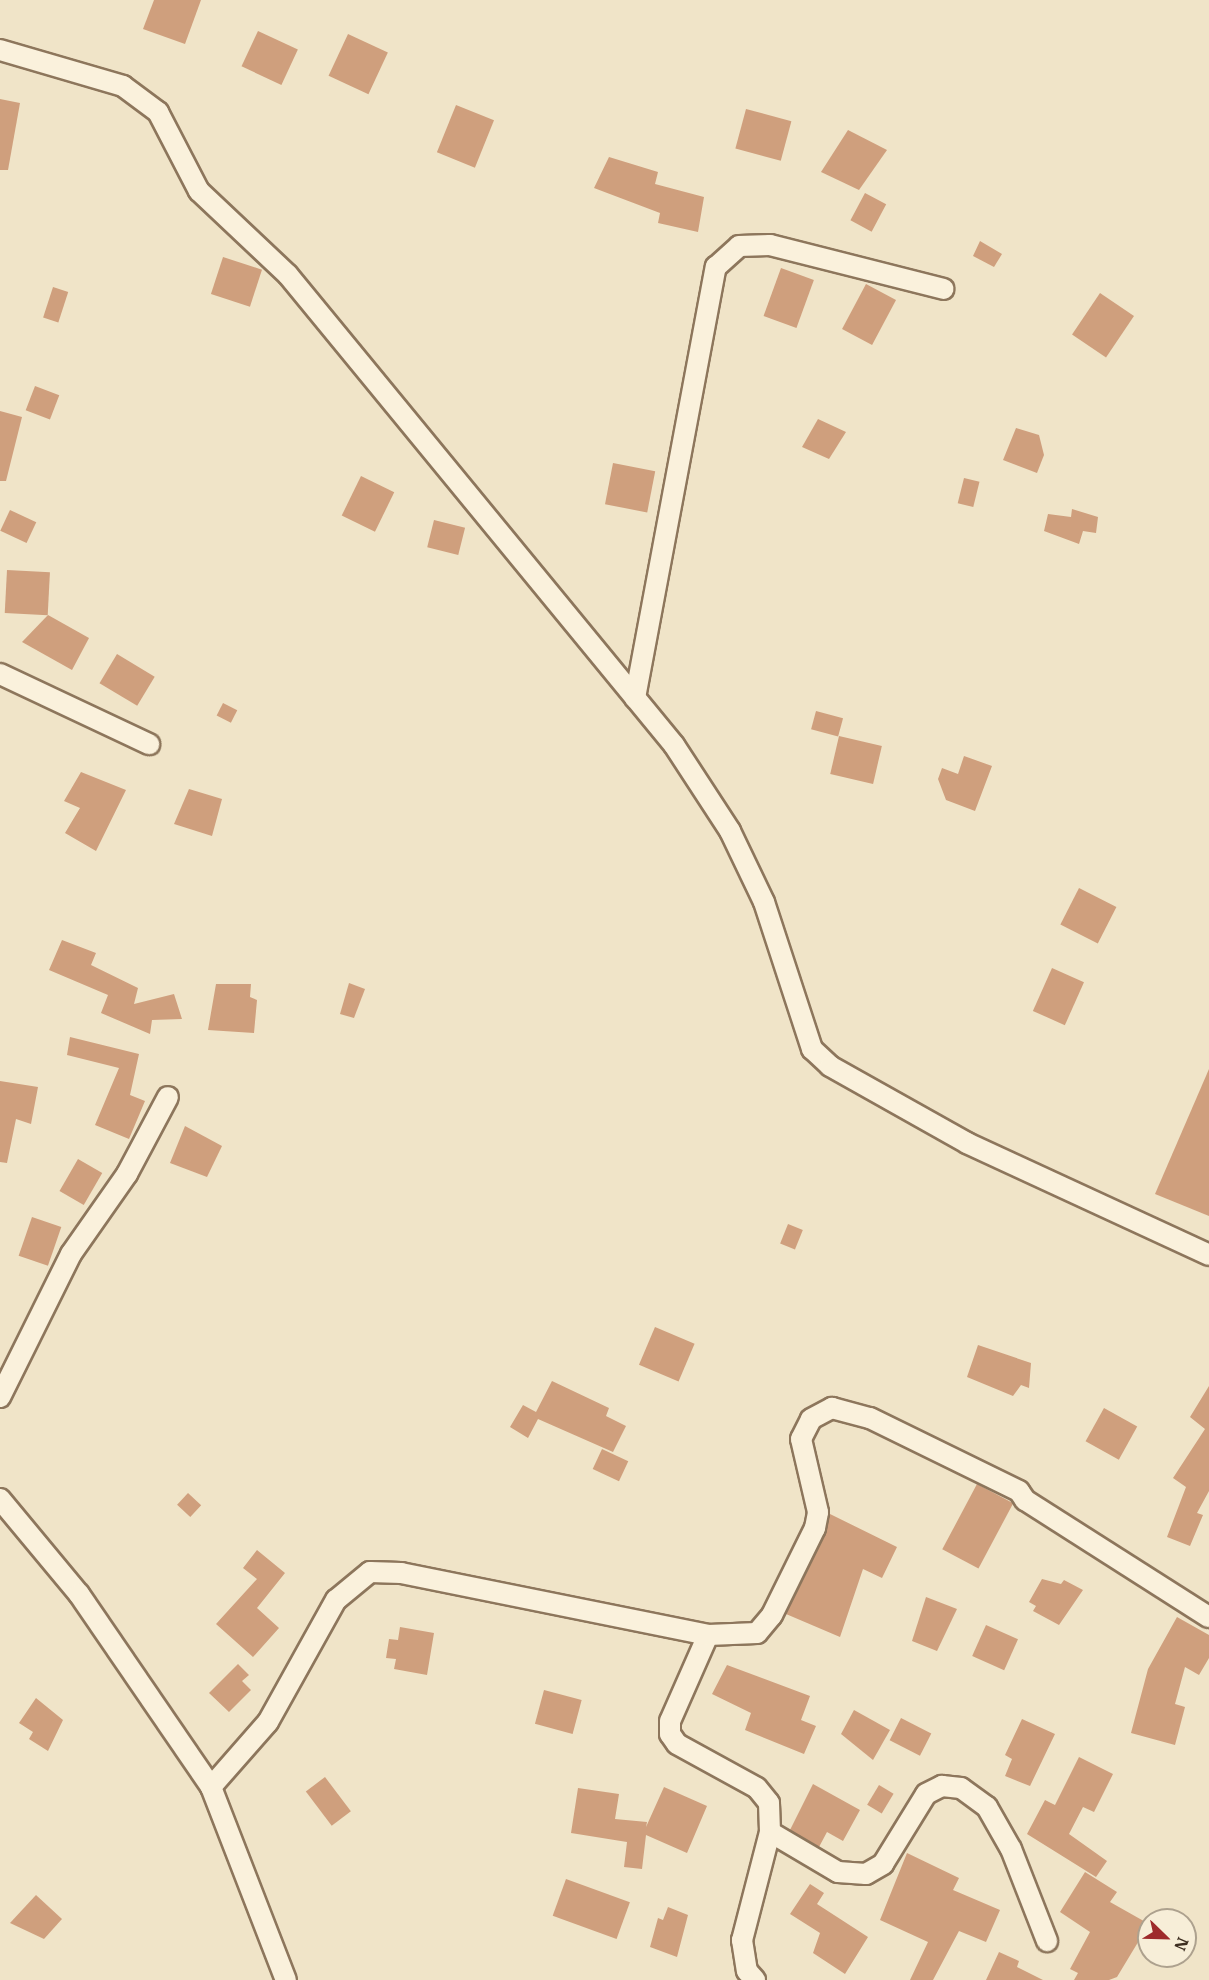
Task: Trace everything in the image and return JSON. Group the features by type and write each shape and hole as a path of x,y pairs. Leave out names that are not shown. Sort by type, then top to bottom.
{"street":[{"path":"0,50 123,86 158,112 199,191 288,275 674,745 730,831 779,939 803,1030 830,1066 967,1143 1185,1249 1209,1255"},
{"path":"635,698 716,267 739,246 770,244 944,289"},
{"path":"0,674 149,744"},
{"path":"0,1396 71,1254 128,1174 168,1097"},
{"path":"211,1787 268,1722 336,1600 370,1572 401,1573 708,1635 749,1637 772,1615 818,1512 801,1439 811,1419 832,1408 870,1418 1019,1491 1024,1500 1209,1617"},
{"path":"0,1499 79,1594 211,1787 286,1980"},
{"path":"708,1635 670,1720 670,1734 677,1744 764,1794 770,1832 743,1924 743,1957 755,1980"},
{"path":"770,1832 838,1872 866,1874 883,1864 926,1794 942,1786 961,1788 987,1807 1006,1840 1047,1941"}],"building":[{"path":"154,0 201,0 185,44 143,29"},
{"path":"258,31 298,50 281,85 242,66"},
{"path":"348,34 388,53 368,94 329,76"},
{"path":"0,99 20,103 8,170 0,170"},
{"path":"456,105 494,120 475,168 437,152"},
{"path":"746,109 791,121 781,161 735,149"},
{"path":"848,130 887,150 859,190 821,172"},
{"path":"609,157 658,172 655,184 704,197 698,232 658,223 660,213 594,188"},
{"path":"865,193 886,204 872,232 850,220"},
{"path":"980,241 1002,254 994,267 973,256"},
{"path":"223,257 262,270 250,307 211,294"},
{"path":"781,268 814,280 796,328 764,316"},
{"path":"866,284 896,300 872,345 842,329"},
{"path":"53,287 68,292 58,322 43,317"},
{"path":"1100,293 1134,316 1106,357 1072,334"},
{"path":"35,386 59,395 50,420 26,410"},
{"path":"0,411 22,417 6,481 0,481"},
{"path":"818,419 846,432 829,459 802,447"},
{"path":"1016,428 1039,435 1044,455 1037,473 1003,460"},
{"path":"613,463 655,471 647,512 605,504"},
{"path":"361,476 394,492 375,532 342,516"},
{"path":"964,478 980,482 973,507 958,503"},
{"path":"1072,509 1098,517 1096,533 1083,531 1079,544 1044,531 1048,514 1071,517"},
{"path":"10,510 36,522 27,543 0,531"},
{"path":"434,520 465,528 458,555 427,547"},
{"path":"7,570 50,572 48,615 5,613"},
{"path":"48,615 89,638 72,670 22,642"},
{"path":"117,654 155,677 137,706 99,683"},
{"path":"223,703 237,710 231,723 217,715"},
{"path":"816,711 843,718 838,737 811,729"},
{"path":"839,736 882,746 873,784 830,774"},
{"path":"964,756 992,766 975,811 946,800 938,779 942,768 958,774"},
{"path":"81,772 126,790 96,851 65,833 80,808 64,801"},
{"path":"189,789 222,799 212,836 174,824"},
{"path":"1079,888 1116,907 1098,944 1060,925"},
{"path":"62,940 96,953 91,965 138,988 134,1004 174,994 182,1019 152,1020 150,1034 101,1013 108,995 49,970"},
{"path":"1052,968 1084,982 1065,1025 1033,1011"},
{"path":"349,983 365,989 354,1018 340,1014"},
{"path":"216,984 251,984 250,997 257,1000 254,1033 208,1030"},
{"path":"70,1037 139,1054 130,1095 145,1101 129,1139 95,1125 119,1068 67,1055"},
{"path":"1209,1069 1209,1216 1155,1194"},
{"path":"0,1081 38,1087 31,1124 16,1119 7,1163 0,1162"},
{"path":"185,1126 222,1146 207,1177 170,1163"},
{"path":"78,1159 102,1173 84,1205 60,1191"},
{"path":"32,1217 61,1227 48,1266 19,1256"},
{"path":"788,1224 803,1230 795,1249 780,1243"},
{"path":"655,1327 695,1344 679,1382 639,1365"},
{"path":"978,1345 1031,1363 1029,1388 1021,1385 1013,1396 967,1377"},
{"path":"552,1381 609,1408 606,1416 626,1426 613,1452 538,1419 528,1438 510,1427 523,1405 536,1412"},
{"path":"1209,1386 1209,1491 1197,1513 1203,1515 1190,1546 1167,1537 1186,1487 1173,1478 1205,1429 1190,1417"},
{"path":"1104,1408 1137,1426 1119,1460 1086,1441"},
{"path":"602,1449 628,1461 619,1481 593,1469"},
{"path":"977,1484 1013,1503 978,1569 942,1549"},
{"path":"188,1493 201,1505 190,1517 177,1505"},
{"path":"830,1514 897,1547 882,1578 863,1569 840,1637 786,1614"},
{"path":"257,1550 285,1573 257,1608 279,1628 253,1657 216,1624 257,1579 243,1568"},
{"path":"1042,1579 1061,1584 1064,1580 1083,1590 1059,1625 1033,1611 1036,1606 1029,1602"},
{"path":"926,1597 957,1609 937,1651 912,1641"},
{"path":"1177,1617 1209,1635 1209,1658 1199,1675 1185,1667 1175,1704 1185,1707 1175,1745 1131,1733 1148,1669"},
{"path":"986,1625 1018,1639 1004,1670 972,1656"},
{"path":"400,1627 434,1633 427,1675 394,1669 396,1659 386,1658 389,1639 398,1640"},
{"path":"238,1664 249,1675 242,1681 251,1690 229,1712 209,1693"},
{"path":"727,1665 810,1696 801,1720 816,1726 804,1754 745,1730 751,1713 712,1694"},
{"path":"544,1690 582,1700 573,1734 535,1724"},
{"path":"36,1698 63,1720 48,1751 29,1739 33,1732 19,1723"},
{"path":"854,1710 890,1730 873,1760 841,1734"},
{"path":"901,1718 931,1733 920,1756 890,1740"},
{"path":"1022,1719 1055,1734 1030,1786 1005,1776 1012,1759 1005,1755"},
{"path":"1079,1757 1113,1774 1094,1812 1083,1807 1069,1834 1107,1861 1096,1877 1027,1834 1045,1800 1055,1805"},
{"path":"325,1777 351,1811 332,1826 306,1791"},
{"path":"813,1784 860,1810 843,1841 827,1832 819,1847 790,1830"},
{"path":"879,1785 894,1794 882,1813 867,1805"},
{"path":"664,1787 707,1806 687,1853 646,1835 642,1869 624,1867 627,1842 571,1833 578,1788 619,1794 615,1819 647,1822 646,1827"},
{"path":"907,1853 959,1878 953,1890 1000,1910 986,1942 959,1931 933,1980 910,1980 928,1942 880,1920"},
{"path":"1085,1872 1117,1892 1110,1902 1137,1917 1137,1944 1117,1977 1109,1980 1074,1980 1078,1973 1070,1969 1090,1932 1060,1912"},
{"path":"566,1879 630,1902 617,1939 553,1916"},
{"path":"810,1884 824,1893 817,1904 868,1937 845,1974 813,1953 820,1933 790,1914"},
{"path":"36,1895 62,1919 44,1939 10,1923"},
{"path":"668,1907 688,1915 677,1957 650,1947 658,1918 663,1920"},
{"path":"999,1952 1019,1961 1017,1967 1043,1980 986,1980"}]}
